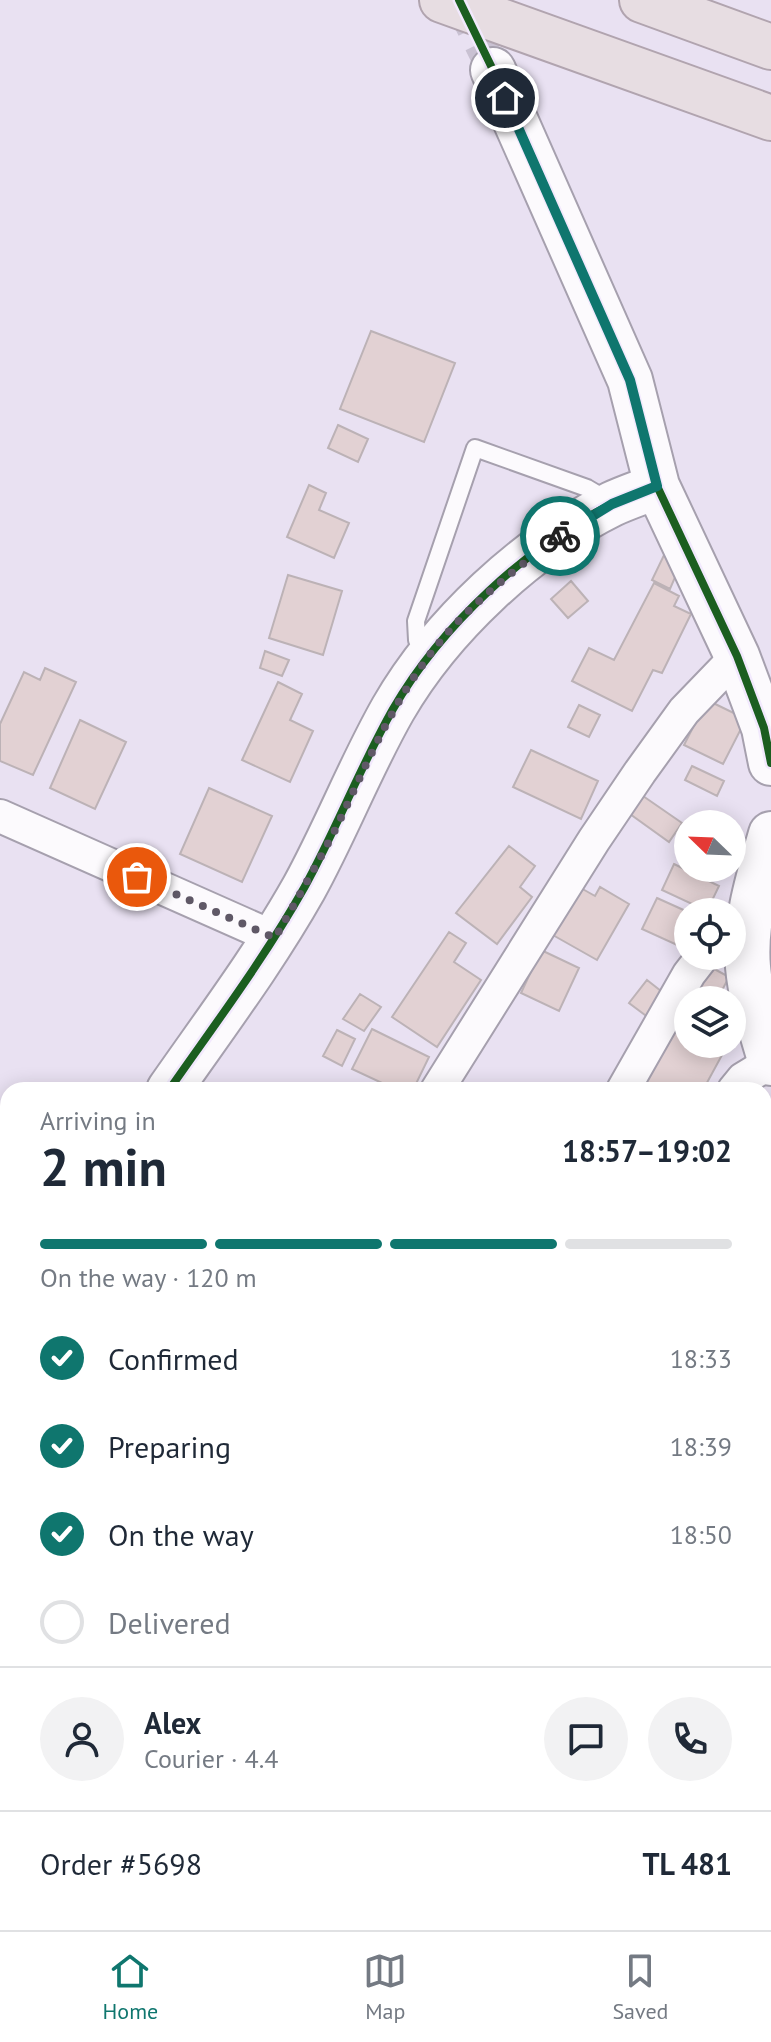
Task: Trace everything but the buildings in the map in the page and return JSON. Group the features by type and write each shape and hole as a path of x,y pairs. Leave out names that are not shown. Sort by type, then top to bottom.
{"highway":[{"path":"442,0 771,118"},
{"path":"642,0 771,47"}],"street":[{"path":"493,70 630,380 657,486 737,656 764,728 771,763"},
{"path":"175,1082 275,938 332,834 393,710 427,658 470,610 514,570 561,535 612,504 657,486"},
{"path":"442,1082 640,772 684,711 737,656"},
{"path":"0,816 275,938"},
{"path":"746,907 771,834"},
{"path":"741,1082 771,1063 756,1015 748,966 749,925 746,922"},
{"path":"628,1082 692,970"}],"lane":[{"path":"427,658 417,640 416,621 475,448 587,488 612,504"}],"tunnel":[{"path":"459,0 493,70"}],"cycle path":[{"path":"459,0 630,380 657,486 737,656 764,728 771,763"},
{"path":"175,1082 289,914 393,709 436,648 489,591 549,542 612,504 657,486"}],"way so far":[{"path":"137,877 275,938 332,834 393,710 427,658 470,610 514,570 560,536"}],"route":[{"path":"505,98 630,380 657,486 612,504 560,536"}]}
